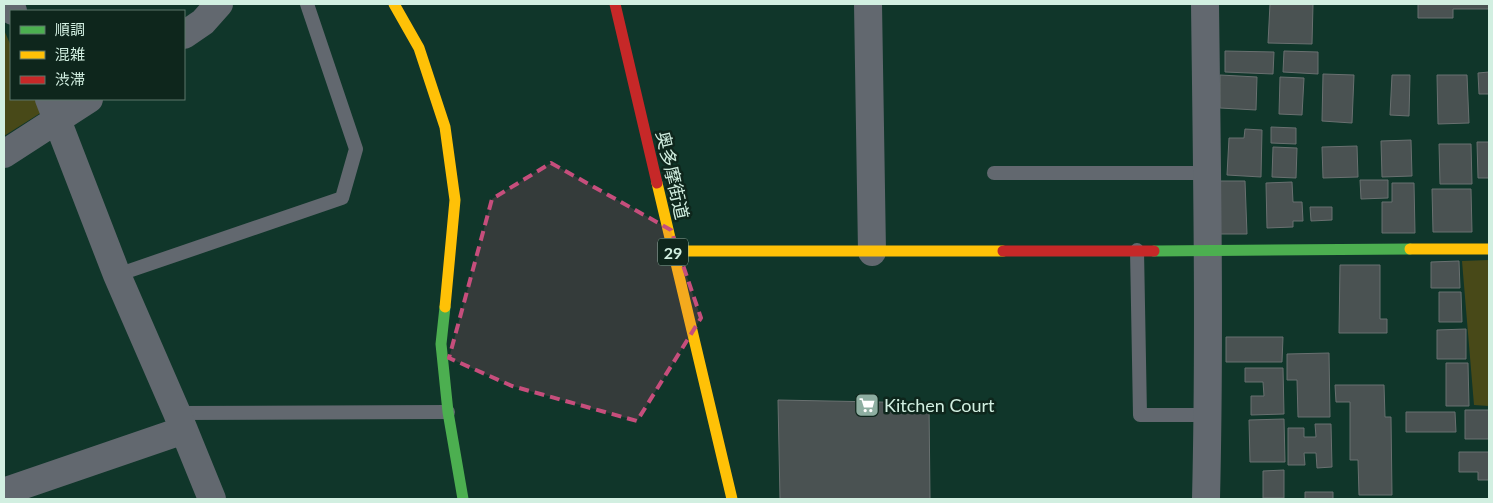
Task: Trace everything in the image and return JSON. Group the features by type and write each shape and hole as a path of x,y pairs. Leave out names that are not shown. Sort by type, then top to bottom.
{"street":[{"path":"185,34 203,22 219,4"},
{"path":"394,4 419,48 445,127 455,200 441,344 448,412 463,499"},
{"name":"奥多摩街道","path":"615,4 732,499"},
{"path":"868,4 872,252"},
{"path":"1205,4 1208,250 1206,499"},
{"path":"4,154 53,110 86,100"},
{"path":"53,110 117,275 181,422 212,499"},
{"path":"673,251 1489,249"},
{"path":"9,490 181,422"}],"lane":[{"path":"117,275 342,198 356,149 307,4"},
{"path":"994,174 1207,173"},
{"path":"1137,250 1140,415 1208,415"},
{"path":"181,422 448,412"}],"highlighted area":[{"path":"551,163 671,230 701,318 637,421 512,386 449,358 492,199"}],"shaded area":[{"path":"4,30 10,44 10,100 36,100 42,112 4,136"},
{"path":"1489,260 1489,406 1474,405 1462,261"}],"building":[{"path":"1270,4 1313,4 1312,44 1268,43"},
{"path":"1418,4 1489,4 1489,9 1453,9 1453,18 1418,18"},
{"path":"1225,51 1274,52 1273,74 1225,72"},
{"path":"1284,51 1318,52 1318,74 1283,72"},
{"path":"1489,72 1489,94 1479,94 1478,73"},
{"path":"1323,74 1354,75 1352,123 1322,121"},
{"path":"1220,75 1257,77 1256,110 1220,108"},
{"path":"1392,75 1410,75 1409,116 1390,115"},
{"path":"1437,75 1467,75 1469,123 1438,124"},
{"path":"1280,77 1304,78 1302,115 1279,114"},
{"path":"1271,127 1296,128 1296,144 1271,143"},
{"path":"1245,129 1262,130 1261,177 1227,175 1229,138 1244,138"},
{"path":"1411,140 1412,176 1382,177 1381,141"},
{"path":"1477,142 1489,142 1489,178 1478,178"},
{"path":"1439,144 1471,144 1472,184 1440,184"},
{"path":"1357,146 1358,177 1323,178 1322,147"},
{"path":"1273,147 1297,148 1296,178 1272,177"},
{"path":"1360,180 1388,180 1388,198 1361,199"},
{"path":"1218,181 1245,181 1247,234 1219,234"},
{"path":"1292,182 1293,202 1302,202 1303,221 1293,221 1293,227 1267,228 1266,183"},
{"path":"1392,183 1414,183 1415,233 1382,233 1382,202 1392,202"},
{"path":"1432,189 1471,189 1472,232 1433,232"},
{"path":"1310,207 1332,207 1332,220 1311,221"},
{"path":"1459,261 1460,288 1431,288 1431,262"},
{"path":"1340,265 1380,265 1380,319 1387,319 1387,333 1339,333"},
{"path":"1439,292 1461,292 1462,322 1439,322"},
{"path":"1466,329 1466,359 1437,359 1437,330"},
{"path":"1226,337 1283,337 1282,362 1226,362"},
{"path":"1329,353 1330,417 1298,417 1297,380 1287,380 1287,354"},
{"path":"1446,363 1468,363 1469,406 1446,406"},
{"path":"1245,368 1283,368 1284,414 1251,415 1251,396 1264,396 1263,382 1245,382"},
{"path":"1335,385 1384,385 1385,417 1391,417 1392,495 1359,495 1358,460 1350,460 1350,402 1336,402"},
{"path":"778,400 929,403 930,499 780,499"},
{"path":"1465,410 1489,410 1489,439 1465,439"},
{"path":"1406,412 1455,412 1456,432 1406,432"},
{"path":"1284,419 1285,462 1250,462 1249,420"},
{"path":"1315,424 1331,424 1332,467 1317,468 1316,453 1304,453 1305,465 1288,465 1288,428 1304,428 1304,437 1316,437"},
{"path":"1459,452 1489,452 1489,480 1478,480 1478,472 1459,472"},
{"path":"1284,470 1284,498 1263,498 1263,471"},
{"path":"1305,492 1333,492 1333,499 1305,499"}],"traffic: fast":[{"path":"1154,251 1410,249"},
{"path":"445,307 441,344 448,412 463,499"}],"traffic: slow":[{"path":"394,4 419,48 445,127 455,200 445,307"},
{"path":"657,183 732,499"},
{"path":"1410,249 1489,249"},
{"path":"673,251 1003,251"}],"traffic: jam":[{"path":"615,4 657,183"},
{"path":"1003,251 1154,251"}],"place":[{"name":"Kitchen Court","path":"867,405"}]}
